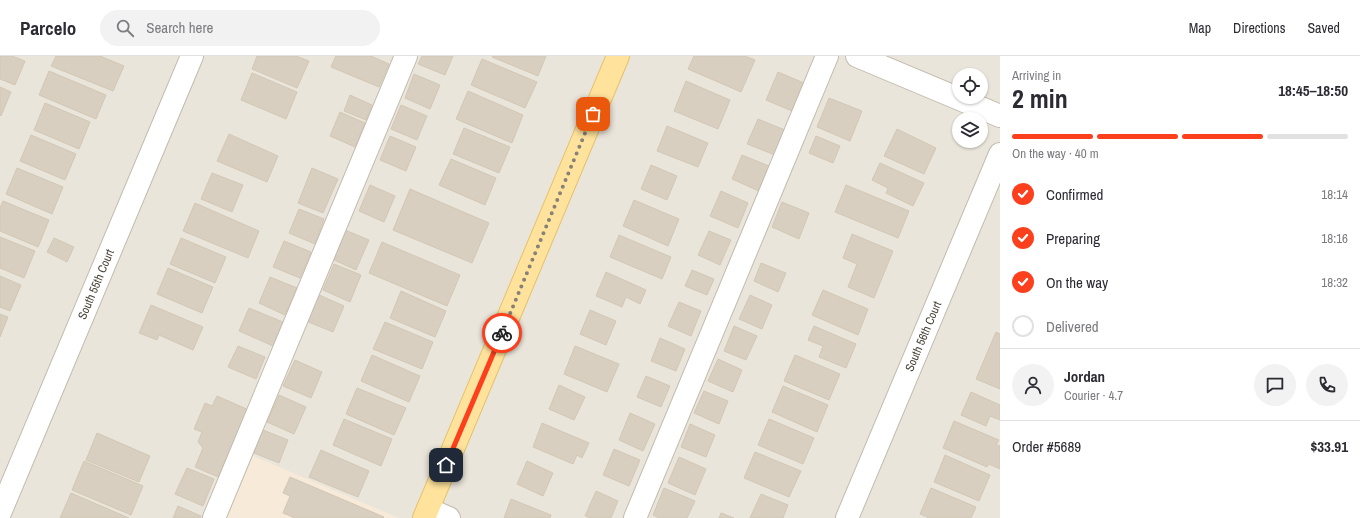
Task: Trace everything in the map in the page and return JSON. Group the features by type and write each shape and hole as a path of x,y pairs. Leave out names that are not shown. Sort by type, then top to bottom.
{"main road":[{"path":"426,514 618,56"}],"street":[{"name":"South 55th Court","path":"0,513 192,56"},
{"path":"214,518 406,56"},
{"path":"635,518 827,56"},
{"path":"858,56 1000,116"},
{"name":"South 56th Court","path":"847,518 1000,154"},
{"path":"426,514 449,518"}],"shaded area":[{"path":"0,56 610,56 417,518 0,518"},
{"path":"624,56 1000,56 1000,518 435,518"},
{"path":"244,452 399,518 217,518"}],"building":[{"path":"0,56 12,56 25,61 15,85 0,79"},
{"path":"56,56 100,56 124,66 113,91 51,66"},
{"path":"257,56 296,56 309,61 297,88 252,69"},
{"path":"336,56 371,56 389,64 379,87 331,67"},
{"path":"422,56 453,56 445,75 418,64"},
{"path":"546,56 538,76 492,57"},
{"path":"694,56 745,56 755,60 741,92 688,69"},
{"path":"482,59 537,82 525,108 471,85"},
{"path":"49,71 106,95 96,119 39,95"},
{"path":"778,72 804,83 792,111 766,100"},
{"path":"252,73 297,92 286,119 241,100"},
{"path":"414,74 440,85 430,109 405,98"},
{"path":"686,81 730,100 718,129 674,111"},
{"path":"0,87 11,92 1,116 0,115"},
{"path":"468,91 523,115 512,143 456,119"},
{"path":"350,95 372,105 366,120 344,111"},
{"path":"829,98 862,111 850,141 817,127"},
{"path":"45,103 90,122 79,149 34,130"},
{"path":"401,105 427,116 417,140 391,129"},
{"path":"340,112 365,123 355,147 330,136"},
{"path":"758,119 785,130 775,155 747,144"},
{"path":"667,126 708,143 698,167 657,151"},
{"path":"464,128 510,147 499,173 453,154"},
{"path":"897,129 936,148 924,174 884,156"},
{"path":"229,134 278,156 267,182 217,161"},
{"path":"31,135 76,154 65,180 20,161"},
{"path":"390,136 416,147 406,171 380,160"},
{"path":"816,136 840,146 833,163 809,153"},
{"path":"742,155 769,166 759,191 732,179"},
{"path":"451,159 496,178 485,205 439,185"},
{"path":"880,163 924,183 913,206 886,193 888,188 872,180"},
{"path":"651,165 677,176 667,200 641,189"},
{"path":"17,168 63,187 52,214 6,194"},
{"path":"312,168 338,179 323,213 298,203"},
{"path":"212,173 243,185 232,212 201,199"},
{"path":"370,185 395,196 384,222 359,211"},
{"path":"846,185 909,211 898,238 835,212"},
{"path":"410,189 489,223 472,263 393,230"},
{"path":"721,191 748,203 738,228 710,216"},
{"path":"634,200 679,219 668,246 623,226"},
{"path":"3,201 49,220 38,247 0,231 0,208"},
{"path":"782,202 809,213 799,239 772,227"},
{"path":"195,203 259,231 248,258 183,231"},
{"path":"299,209 324,219 315,244 289,233"},
{"path":"345,230 369,240 356,270 332,259"},
{"path":"709,231 731,240 720,265 698,255"},
{"path":"852,234 893,251 874,298 848,287 857,264 843,258"},
{"path":"619,235 671,257 662,279 610,257"},
{"path":"0,237 35,251 24,278 0,268"},
{"path":"54,238 74,247 67,262 47,252"},
{"path":"181,238 226,257 215,283 170,264"},
{"path":"284,241 311,252 300,278 273,267"},
{"path":"382,242 460,275 447,306 369,273"},
{"path":"761,263 786,273 778,292 754,281"},
{"path":"334,264 361,275 350,302 323,290"},
{"path":"168,268 213,287 202,313 157,294"},
{"path":"692,270 714,279 707,295 685,286"},
{"path":"606,272 646,290 640,304 626,297 622,307 596,296"},
{"path":"0,276 21,285 10,311 0,307"},
{"path":"270,277 297,288 285,315 259,303"},
{"path":"823,290 868,309 858,335 812,315"},
{"path":"401,291 446,311 435,337 390,318"},
{"path":"317,294 344,306 333,332 306,321"},
{"path":"750,295 772,305 762,329 739,319"},
{"path":"679,302 701,311 691,336 668,326"},
{"path":"151,305 203,327 193,350 159,335 157,340 139,333"},
{"path":"249,308 283,322 273,346 239,331"},
{"path":"590,310 616,321 606,345 580,334"},
{"path":"0,314 8,317 0,337"},
{"path":"385,322 433,342 422,369 373,349"},
{"path":"734,326 757,336 746,360 724,351"},
{"path":"814,326 856,344 846,368 819,357 823,346 808,340"},
{"path":"996,332 1000,334 1000,389 976,379"},
{"path":"660,338 685,349 676,371 651,361"},
{"path":"238,346 265,357 256,379 228,367"},
{"path":"575,346 619,364 607,392 564,374"},
{"path":"372,355 420,376 409,402 361,381"},
{"path":"795,355 840,374 829,400 784,381"},
{"path":"718,359 742,370 733,392 708,381"},
{"path":"295,360 322,372 311,398 283,386"},
{"path":"646,376 670,386 661,407 637,397"},
{"path":"559,385 585,397 574,420 549,409"},
{"path":"783,386 828,405 817,432 772,412"},
{"path":"357,388 406,408 394,435 346,414"},
{"path":"704,391 728,401 719,424 694,413"},
{"path":"971,392 1000,405 1000,420 990,416 986,426 961,415"},
{"path":"279,395 306,407 294,434 267,422"},
{"path":"217,396 249,410 234,446 232,445 218,477 195,467 203,448 198,442 202,432 194,429 205,403 212,406"},
{"path":"630,413 655,424 643,451 619,440"},
{"path":"344,419 392,439 381,466 333,445"},
{"path":"769,419 814,438 803,464 758,445"},
{"path":"954,421 999,440 996,445 1000,446 1000,469 989,464 987,467 943,448"},
{"path":"542,423 589,443 582,458 577,455 573,464 533,447"},
{"path":"690,424 715,435 706,457 681,447"},
{"path":"263,430 288,440 279,463 254,453"},
{"path":"97,433 150,456 139,482 86,460"},
{"path":"614,449 640,460 629,486 603,475"},
{"path":"321,450 369,471 358,497 309,477"},
{"path":"755,452 801,471 789,497 744,478"},
{"path":"945,455 990,475 979,501 934,482"},
{"path":"679,457 706,469 695,495 668,483"},
{"path":"84,461 143,486 131,515 72,490"},
{"path":"527,461 553,473 543,496 517,484"},
{"path":"187,468 214,479 203,506 175,494"},
{"path":"290,477 384,517 295,518 283,513 290,496 283,493"},
{"path":"664,488 695,501 687,518 659,518 653,515"},
{"path":"931,488 976,507 971,518 929,518 920,514"},
{"path":"596,491 618,501 611,518 591,518 585,516"},
{"path":"71,493 129,518 60,518"},
{"path":"761,494 788,505 783,518 750,518"},
{"path":"511,499 551,515 550,518 504,518"},
{"path":"178,506 201,516 200,518 173,518"},
{"path":"721,513 734,518 719,518"}],"way so far":[{"path":"502,333 593,114"}],"route":[{"path":"446,465 502,333"}]}
